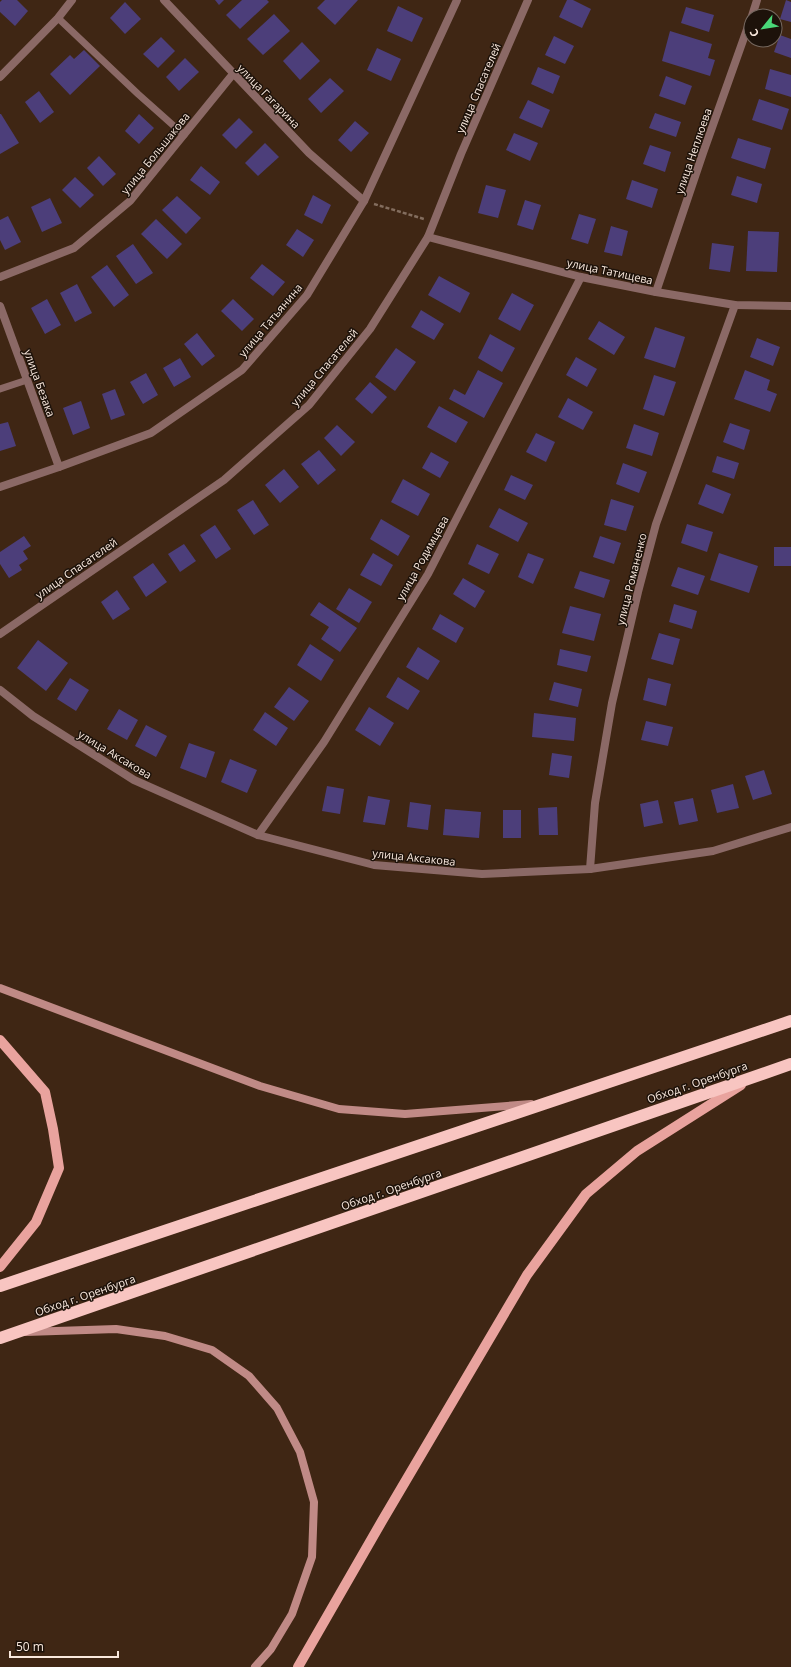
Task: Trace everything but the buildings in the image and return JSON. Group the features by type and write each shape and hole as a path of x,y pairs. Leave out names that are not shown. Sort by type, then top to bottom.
{"highway":[{"path":"0,1286 791,1021"},
{"name":"Обход г. Оренбурга","path":"0,1338 791,1064"}],"main road":[{"path":"0,988 260,1086 339,1109 405,1114 546,1103"},
{"path":"0,1040 45,1092 59,1168 36,1222 0,1267"},
{"path":"298,1667 526,1275 586,1194 637,1152 754,1076"},
{"path":"17,1332 116,1329 165,1336 212,1350 249,1376 277,1408 300,1452 314,1502 312,1557 292,1614 271,1649 255,1667"}],"street":[{"path":"0,77 58,18 72,0"},
{"name":"улица Гагарина","path":"164,0 309,153 364,201"},
{"name":"улица Татьянина","path":"0,487 59,467 151,432 242,370 307,295 364,201 457,0"},
{"name":"улица Спасателей","path":"0,634 224,480 309,405 370,329 428,237 528,0"},
{"name":"улица Неплюева","path":"656,292 743,40"},
{"name":"улица Большакова","path":"0,277 74,248 130,201 233,74"},
{"name":"улица Татищева","path":"428,237 581,277 656,292 735,305 791,306"},
{"name":"улица Родимцева","path":"258,835 324,742 428,574 581,277"},
{"name":"улица Романенко","path":"590,869 595,803 612,703 638,592 656,524 735,305"},
{"name":"улица Безака","path":"0,306 59,467"},
{"name":"улица Аксакова","path":"0,690 33,716 134,780 258,835 374,865 482,874 590,869 713,851 791,827"}],"lane":[{"path":"58,18 138,94 184,135"},
{"path":"0,389 27,380"}],"path":[{"path":"364,201 434,222"}]}
